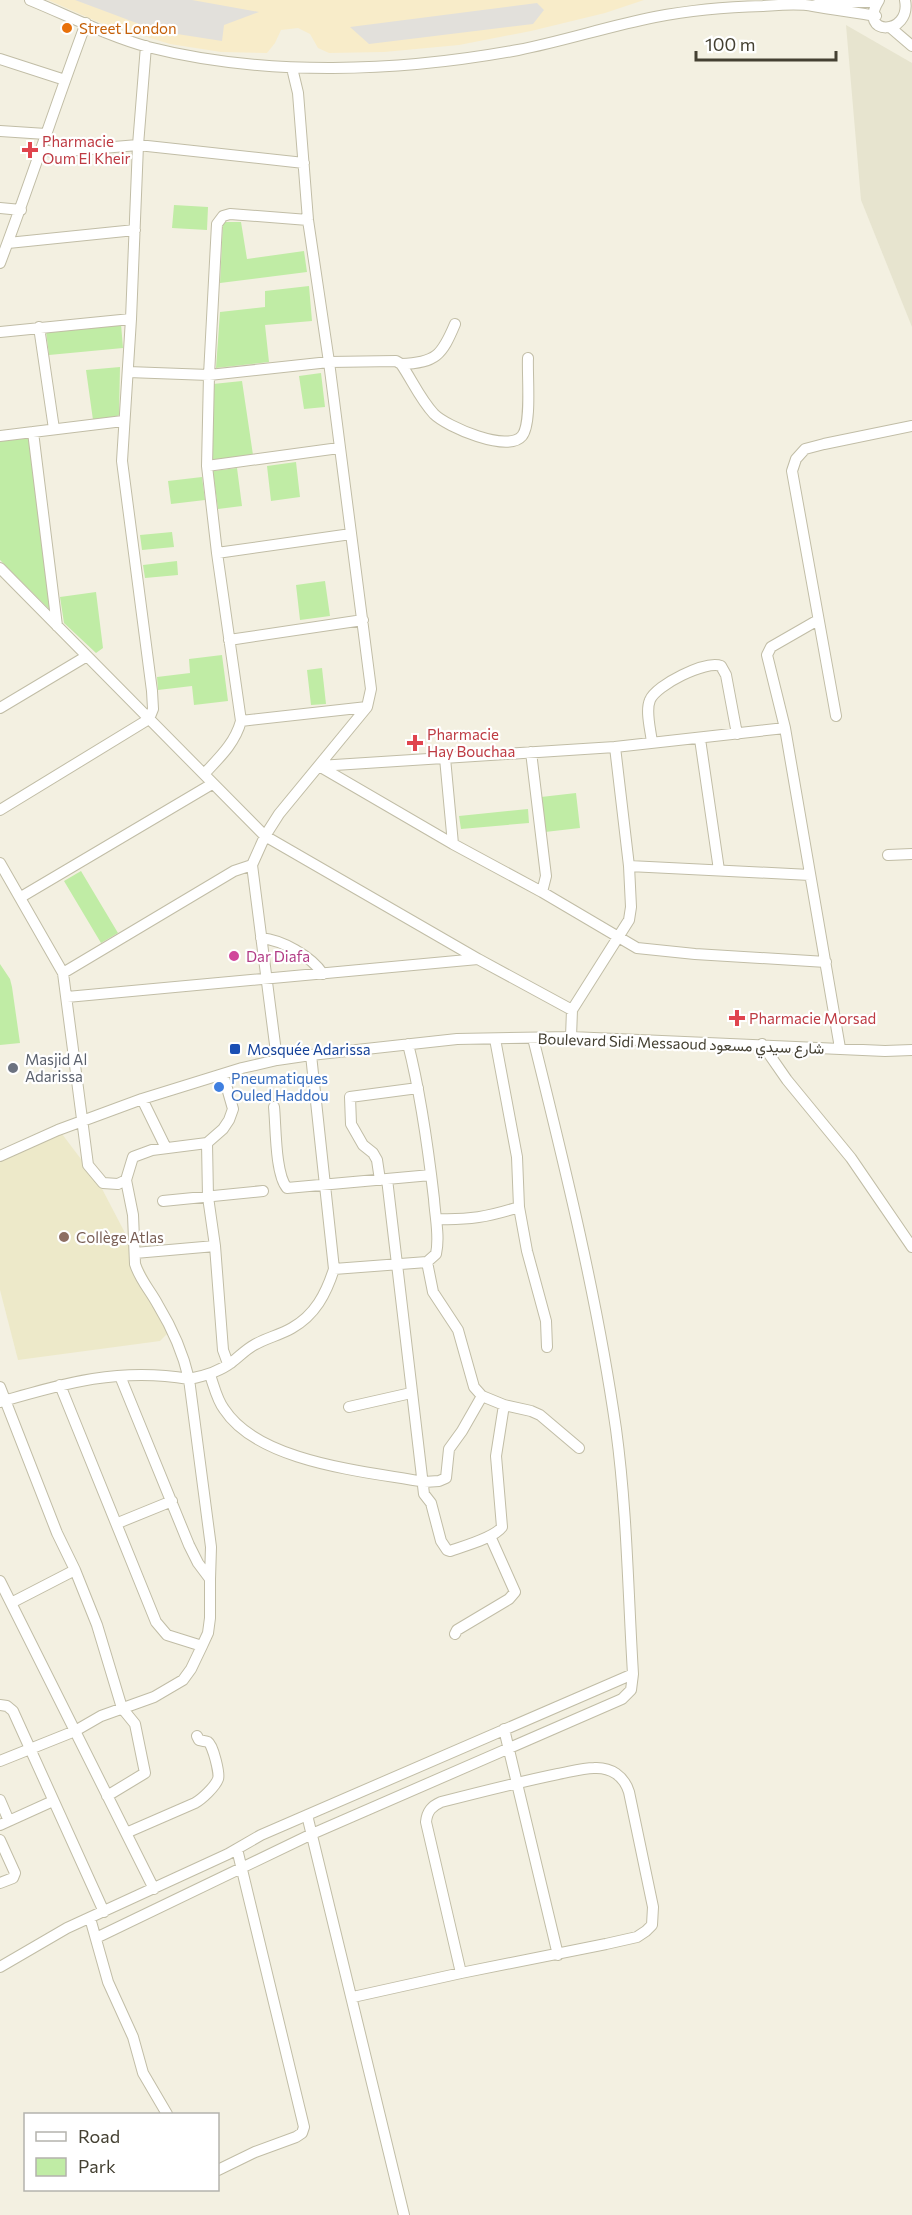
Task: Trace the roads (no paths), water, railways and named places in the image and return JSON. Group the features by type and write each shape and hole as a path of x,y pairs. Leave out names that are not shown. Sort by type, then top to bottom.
{"street":[{"path":"30,0 146,46 193,57 292,68 379,66 471,57 518,50 653,17 690,11 788,5 813,6 876,16"},
{"path":"813,6 825,2 878,1 876,16 882,26 891,28 903,25 911,14 905,0"},
{"path":"0,263 21,210 86,23"},
{"path":"891,28 912,46"},
{"path":"0,810 149,719 153,713 122,461 131,319 138,145 146,46"},
{"path":"0,58 65,80"},
{"path":"277,1060 252,865 279,814 367,707 371,689 329,362 308,220 298,93 292,68"},
{"path":"0,131 46,134"},
{"path":"41,150 55,152 138,145 304,163"},
{"path":"0,208 21,210"},
{"path":"204,774 238,735 241,721 207,466 208,375 216,241 220,219 230,214 308,220"},
{"path":"8,243 135,230"},
{"path":"0,332 131,319"},
{"path":"128,372 208,375 329,362 389,360 401,364 425,362 441,352 454,324"},
{"path":"39,327 54,429"},
{"path":"401,364 435,416 463,430 504,442 519,438 525,430 528,410 528,358"},
{"path":"0,436 123,421"},
{"path":"836,716 792,471 796,459 805,449 912,426"},
{"path":"33,432 57,626"},
{"path":"207,466 339,448"},
{"path":"218,553 351,534"},
{"path":"0,568 265,837 572,1010"},
{"path":"229,640 363,620"},
{"path":"818,620 768,650 767,655 785,728 840,1048"},
{"path":"0,708 87,656"},
{"path":"652,743 649,707 653,694 673,681 709,664 721,666 726,675 737,734"},
{"path":"241,721 367,707"},
{"path":"319,766 615,747 785,728"},
{"path":"700,739 719,870"},
{"path":"571,1036 572,1010 619,938 629,920 631,907 629,866 615,747"},
{"path":"531,752 546,876 542,892"},
{"path":"445,758 453,844"},
{"path":"319,766 637,948 826,962"},
{"path":"21,897 212,784"},
{"path":"888,855 912,854"},
{"path":"0,863 63,973 85,1156 93,1173 103,1183 118,1184 126,1180"},
{"path":"63,973 234,871 252,865"},
{"path":"629,866 810,875"},
{"path":"261,938 273,939 307,958 318,966 323,974"},
{"path":"67,997 478,959"},
{"name":"Boulevard Sidi Messaoud شارع سيدي مسعود","path":"0,1156 82,1120 142,1100 223,1074 277,1060 311,1055 458,1039 571,1036 687,1043 762,1044 885,1051 912,1050"},
{"path":"96,1938 312,1834 622,1700 631,1690 633,1674 622,1491 603,1346 576,1216 533,1038"},
{"path":"495,1039 517,1157 519,1207 527,1251 546,1321 547,1347"},
{"path":"334,1269 427,1262 434,1257 438,1248 431,1175 418,1088 408,1044"},
{"path":"762,1044 787,1080 851,1158 912,1247"},
{"path":"2,1402 88,1378 161,1374 189,1379 210,1375 231,1364 252,1346 292,1328 305,1319 327,1291 334,1269 311,1055"},
{"path":"0,1761 75,1731 101,1716 154,1697 183,1680 191,1669 208,1633 211,1547 189,1379 185,1362 167,1321 138,1274 131,1196 126,1180 133,1156 166,1148 207,1143 223,1129 233,1110 223,1074"},
{"path":"418,1088 353,1095 350,1097 351,1124 363,1145 373,1153 384,1179 398,1264 424,1494 431,1503 441,1541 447,1550 450,1551 490,1536 502,1527 496,1456 504,1405"},
{"path":"142,1100 166,1148"},
{"path":"274,1107 280,1169 284,1185 288,1188 431,1175"},
{"path":"207,1143 208,1197 215,1246 223,1350 231,1364"},
{"path":"164,1201 263,1191"},
{"path":"437,1219 466,1220 492,1216 519,1207"},
{"path":"135,1253 215,1246"},
{"path":"427,1262 433,1292 456,1326 474,1387 482,1396 540,1415 579,1448"},
{"path":"210,1375 223,1409 240,1428 264,1444 295,1458 424,1482 446,1478 449,1449 482,1396"},
{"path":"120,1376 189,1545 198,1563 210,1579"},
{"path":"60,1384 156,1622 167,1635 202,1646"},
{"path":"0,1387 2,1402 97,1625 122,1708 135,1724 145,1773 107,1796"},
{"path":"350,1407 411,1393"},
{"path":"118,1524 172,1501"},
{"path":"455,1634 457,1630 509,1599 515,1592 490,1536"},
{"path":"11,1603 75,1570"},
{"path":"0,1581 154,1889"},
{"path":"0,1967 43,1941 237,1849 251,1840 633,1674"},
{"path":"0,1706 7,1706 14,1711 104,1912"},
{"path":"504,1729 558,1954"},
{"path":"126,1833 195,1803 219,1778 211,1746 208,1742 199,1740 197,1736"},
{"path":"353,1997 637,1937 652,1925 654,1918 651,1893 629,1792 621,1776 609,1770 594,1768 517,1782 434,1805 427,1816 428,1828 461,1973"},
{"path":"0,1800 5,1823 53,1801"},
{"path":"307,1815 405,2215"},
{"path":"0,1840 15,1874 13,1878 0,1883"},
{"path":"219,2170 302,2133 304,2127 237,1849"},
{"path":"90,1918 108,1982 133,2037 143,2073 166,2113"}],"place":[{"name":"Street London","path":"67,28"},
{"name":"Pharmacie Oum El Kheir","path":"30,150"},
{"name":"Pharmacie Hay Bouchaa","path":"415,743"},
{"name":"Dar Diafa","path":"234,956"},
{"name":"Pharmacie Morsad","path":"737,1018"},
{"name":"Mosquée Adarissa","path":"235,1049"},
{"name":"Masjid Al Adarissa","path":"13,1068"},
{"name":"Pneumatiques Ouled Haddou","path":"219,1087"},
{"name":"Collège Atlas","path":"64,1237"}]}
